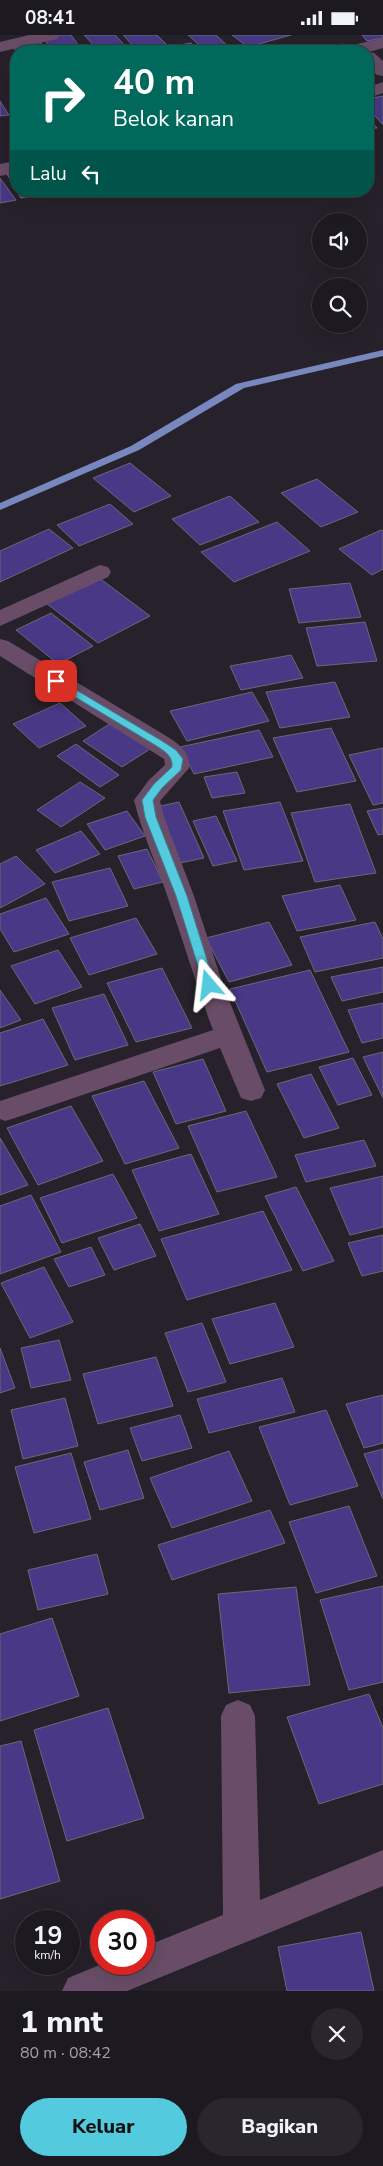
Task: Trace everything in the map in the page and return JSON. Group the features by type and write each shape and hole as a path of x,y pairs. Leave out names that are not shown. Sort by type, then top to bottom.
{"street":[{"path":"0,47 50,35"},
{"path":"0,619 100,572"},
{"path":"0,646 159,743 178,759 177,768 147,800 150,817 181,896 209,985 251,1090"},
{"path":"4,1110 229,1035"},
{"path":"238,1716 242,1925"},
{"path":"81,1991 383,1868"}],"building":[{"path":"71,35 78,45 48,45 42,37"},
{"path":"84,35 115,35 124,45 93,45"},
{"path":"123,35 157,35 166,44 161,45 132,45"},
{"path":"188,35 216,35 227,45 199,45"},
{"path":"232,35 291,35 255,45 245,45"},
{"path":"362,35 383,35 383,38 367,41"},
{"path":"39,40 43,45 12,45"},
{"path":"383,96 383,124 374,115 374,98"},
{"path":"0,101 9,115 0,116"},
{"path":"0,178 10,192 10,197 14,197 16,200 0,203"},
{"path":"130,463 171,496 134,512 93,478"},
{"path":"317,479 358,512 321,527 281,493"},
{"path":"230,496 259,522 200,545 172,519"},
{"path":"110,504 133,524 79,546 57,525"},
{"path":"277,522 310,551 234,582 201,552"},
{"path":"49,529 73,548 0,582 0,551"},
{"path":"381,530 383,531 383,569 372,575 339,549"},
{"path":"98,577 150,616 98,643 46,603"},
{"path":"350,583 361,617 299,623 289,589"},
{"path":"51,613 93,646 58,664 16,630"},
{"path":"365,622 377,661 317,666 306,628"},
{"path":"291,655 303,678 241,690 230,666"},
{"path":"335,682 350,717 280,728 266,692"},
{"path":"252,692 269,721 187,741 170,711"},
{"path":"60,703 86,726 39,748 13,724"},
{"path":"111,723 150,749 122,767 83,741"},
{"path":"331,728 356,781 297,792 273,738"},
{"path":"259,730 273,757 194,774 180,747"},
{"path":"76,744 119,775 100,787 57,756"},
{"path":"383,748 383,803 373,805 349,755"},
{"path":"237,772 245,793 212,798 204,777"},
{"path":"80,782 105,798 61,827 37,810"},
{"path":"179,802 204,858 180,863 156,807"},
{"path":"280,802 303,861 244,870 223,811"},
{"path":"350,804 376,873 315,882 291,813"},
{"path":"383,808 383,834 378,835 367,811"},
{"path":"127,811 145,836 105,850 87,824"},
{"path":"216,816 237,861 213,866 193,821"},
{"path":"81,831 100,854 55,873 36,850"},
{"path":"147,849 163,882 134,889 118,856"},
{"path":"16,856 45,884 0,908 0,864"},
{"path":"110,868 128,906 69,921 52,882"},
{"path":"340,885 356,920 297,931 282,896"},
{"path":"46,898 69,934 14,952 0,929 0,914"},
{"path":"136,918 157,954 89,975 70,938"},
{"path":"269,922 292,965 229,982 206,938"},
{"path":"375,922 383,939 383,958 315,972 300,937"},
{"path":"58,950 82,987 35,1004 11,966"},
{"path":"383,967 383,992 342,1001 331,977"},
{"path":"162,968 192,1028 136,1042 107,983"},
{"path":"310,970 349,1052 267,1072 230,989"},
{"path":"0,990 21,1020 0,1028"},
{"path":"104,994 128,1045 75,1060 52,1008"},
{"path":"383,1003 383,1038 362,1043 348,1010"},
{"path":"43,1019 68,1065 0,1086 0,1033"},
{"path":"383,1052 383,1098 363,1057"},
{"path":"353,1058 372,1095 338,1105 319,1067"},
{"path":"203,1059 226,1111 176,1124 153,1072"},
{"path":"311,1074 339,1128 304,1138 277,1084"},
{"path":"144,1081 179,1148 125,1164 92,1096"},
{"path":"71,1106 103,1161 38,1185 7,1128"},
{"path":"246,1111 277,1177 217,1192 188,1126"},
{"path":"0,1138 28,1185 0,1195"},
{"path":"364,1140 376,1166 306,1182 295,1155"},
{"path":"191,1154 219,1214 159,1231 132,1170"},
{"path":"113,1174 137,1218 62,1243 40,1198"},
{"path":"383,1176 383,1227 350,1235 330,1188"},
{"path":"296,1187 334,1261 303,1271 265,1196"},
{"path":"31,1195 61,1252 0,1274 0,1206"},
{"path":"263,1211 292,1270 187,1300 161,1239"},
{"path":"140,1224 156,1256 114,1270 98,1238"},
{"path":"383,1235 383,1271 362,1276 348,1243"},
{"path":"91,1247 105,1275 69,1287 54,1259"},
{"path":"44,1267 73,1322 30,1338 1,1283"},
{"path":"275,1303 294,1347 230,1364 212,1319"},
{"path":"202,1323 226,1382 188,1392 165,1333"},
{"path":"59,1340 71,1380 31,1388 21,1348"},
{"path":"0,1348 15,1388 0,1393"},
{"path":"156,1357 173,1406 98,1424 83,1374"},
{"path":"282,1378 295,1412 209,1433 197,1399"},
{"path":"383,1395 383,1443 364,1448 346,1404"},
{"path":"65,1398 78,1446 23,1459 11,1410"},
{"path":"326,1410 358,1486 290,1505 259,1427"},
{"path":"180,1415 192,1448 142,1461 130,1428"},
{"path":"383,1449 383,1499 364,1454"},
{"path":"128,1450 144,1498 100,1510 84,1462"},
{"path":"229,1451 252,1501 172,1528 150,1478"},
{"path":"71,1453 91,1519 34,1533 15,1467"},
{"path":"349,1506 377,1576 316,1593 289,1522"},
{"path":"270,1510 285,1543 172,1580 158,1545"},
{"path":"97,1554 108,1594 38,1610 28,1570"},
{"path":"383,1586 383,1682 349,1690 320,1600"},
{"path":"296,1587 310,1685 229,1693 218,1594"},
{"path":"52,1618 79,1696 0,1721 0,1634"},
{"path":"369,1694 383,1728 383,1784 319,1804 287,1717"},
{"path":"108,1708 144,1818 67,1841 34,1730"},
{"path":"21,1741 60,1881 0,1899 0,1746"},
{"path":"361,1932 374,1991 287,1991 278,1947"}],"waterway":[{"path":"0,507 135,448 240,386 383,353"}],"route":[{"path":"56,681 131,728 159,743 178,759 177,768 158,786 147,800 150,817 181,896 209,985"}]}
